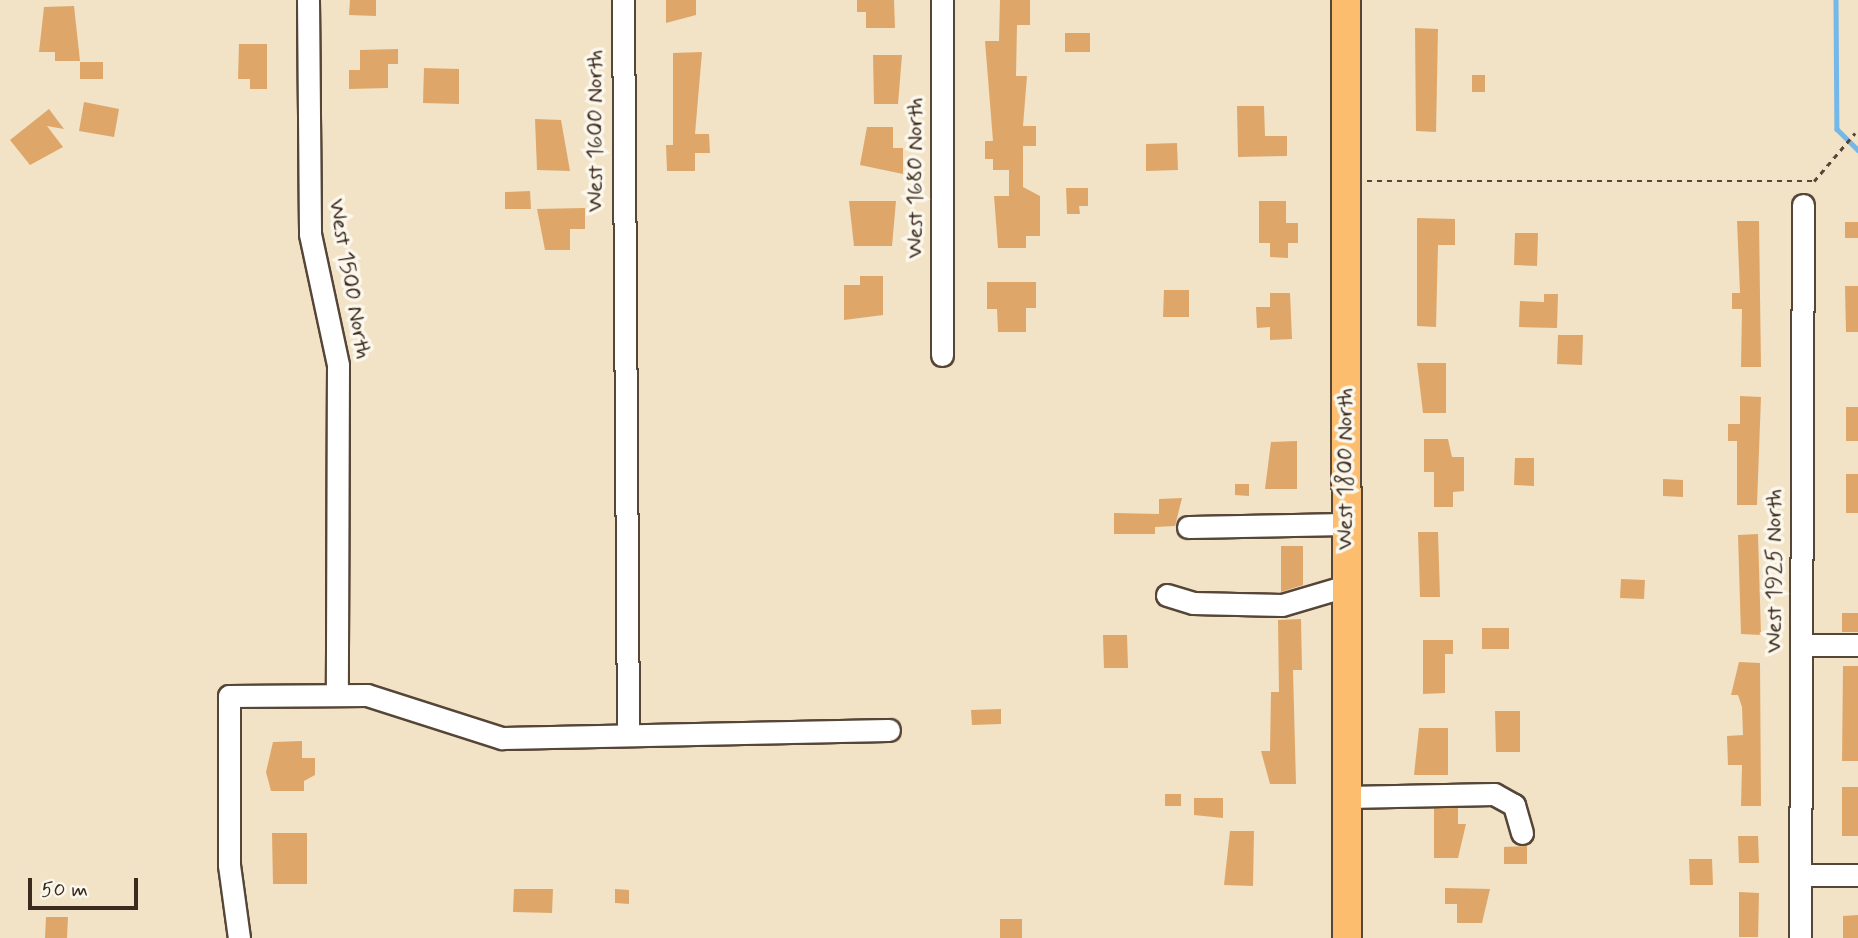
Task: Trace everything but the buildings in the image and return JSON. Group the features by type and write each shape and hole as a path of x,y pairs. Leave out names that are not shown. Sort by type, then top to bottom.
{"main road":[{"name":"West 1800 North","path":"1346,0 1347,938"}],"street":[{"name":"West 1500 North","path":"308,0 310,234 338,365 337,692"},
{"name":"West 1600 North","path":"623,0 628,735"},
{"name":"West 1680 North","path":"942,0 942,355"},
{"name":"West 1925 North","path":"1800,938 1803,205"},
{"path":"1188,527 1347,524"},
{"path":"1167,595 1194,603 1282,605 1346,586"},
{"path":"1801,645 1858,645"},
{"path":"239,938 229,864 229,696 337,692 397,701 502,738 889,730"},
{"path":"1347,797 1493,794 1514,805 1522,833"},
{"path":"1800,875 1858,875"}],"path":[{"path":"1346,181 1814,181 1835,152 1855,133"}],"waterway":[{"path":"1836,0 1837,129 1858,150"}]}
